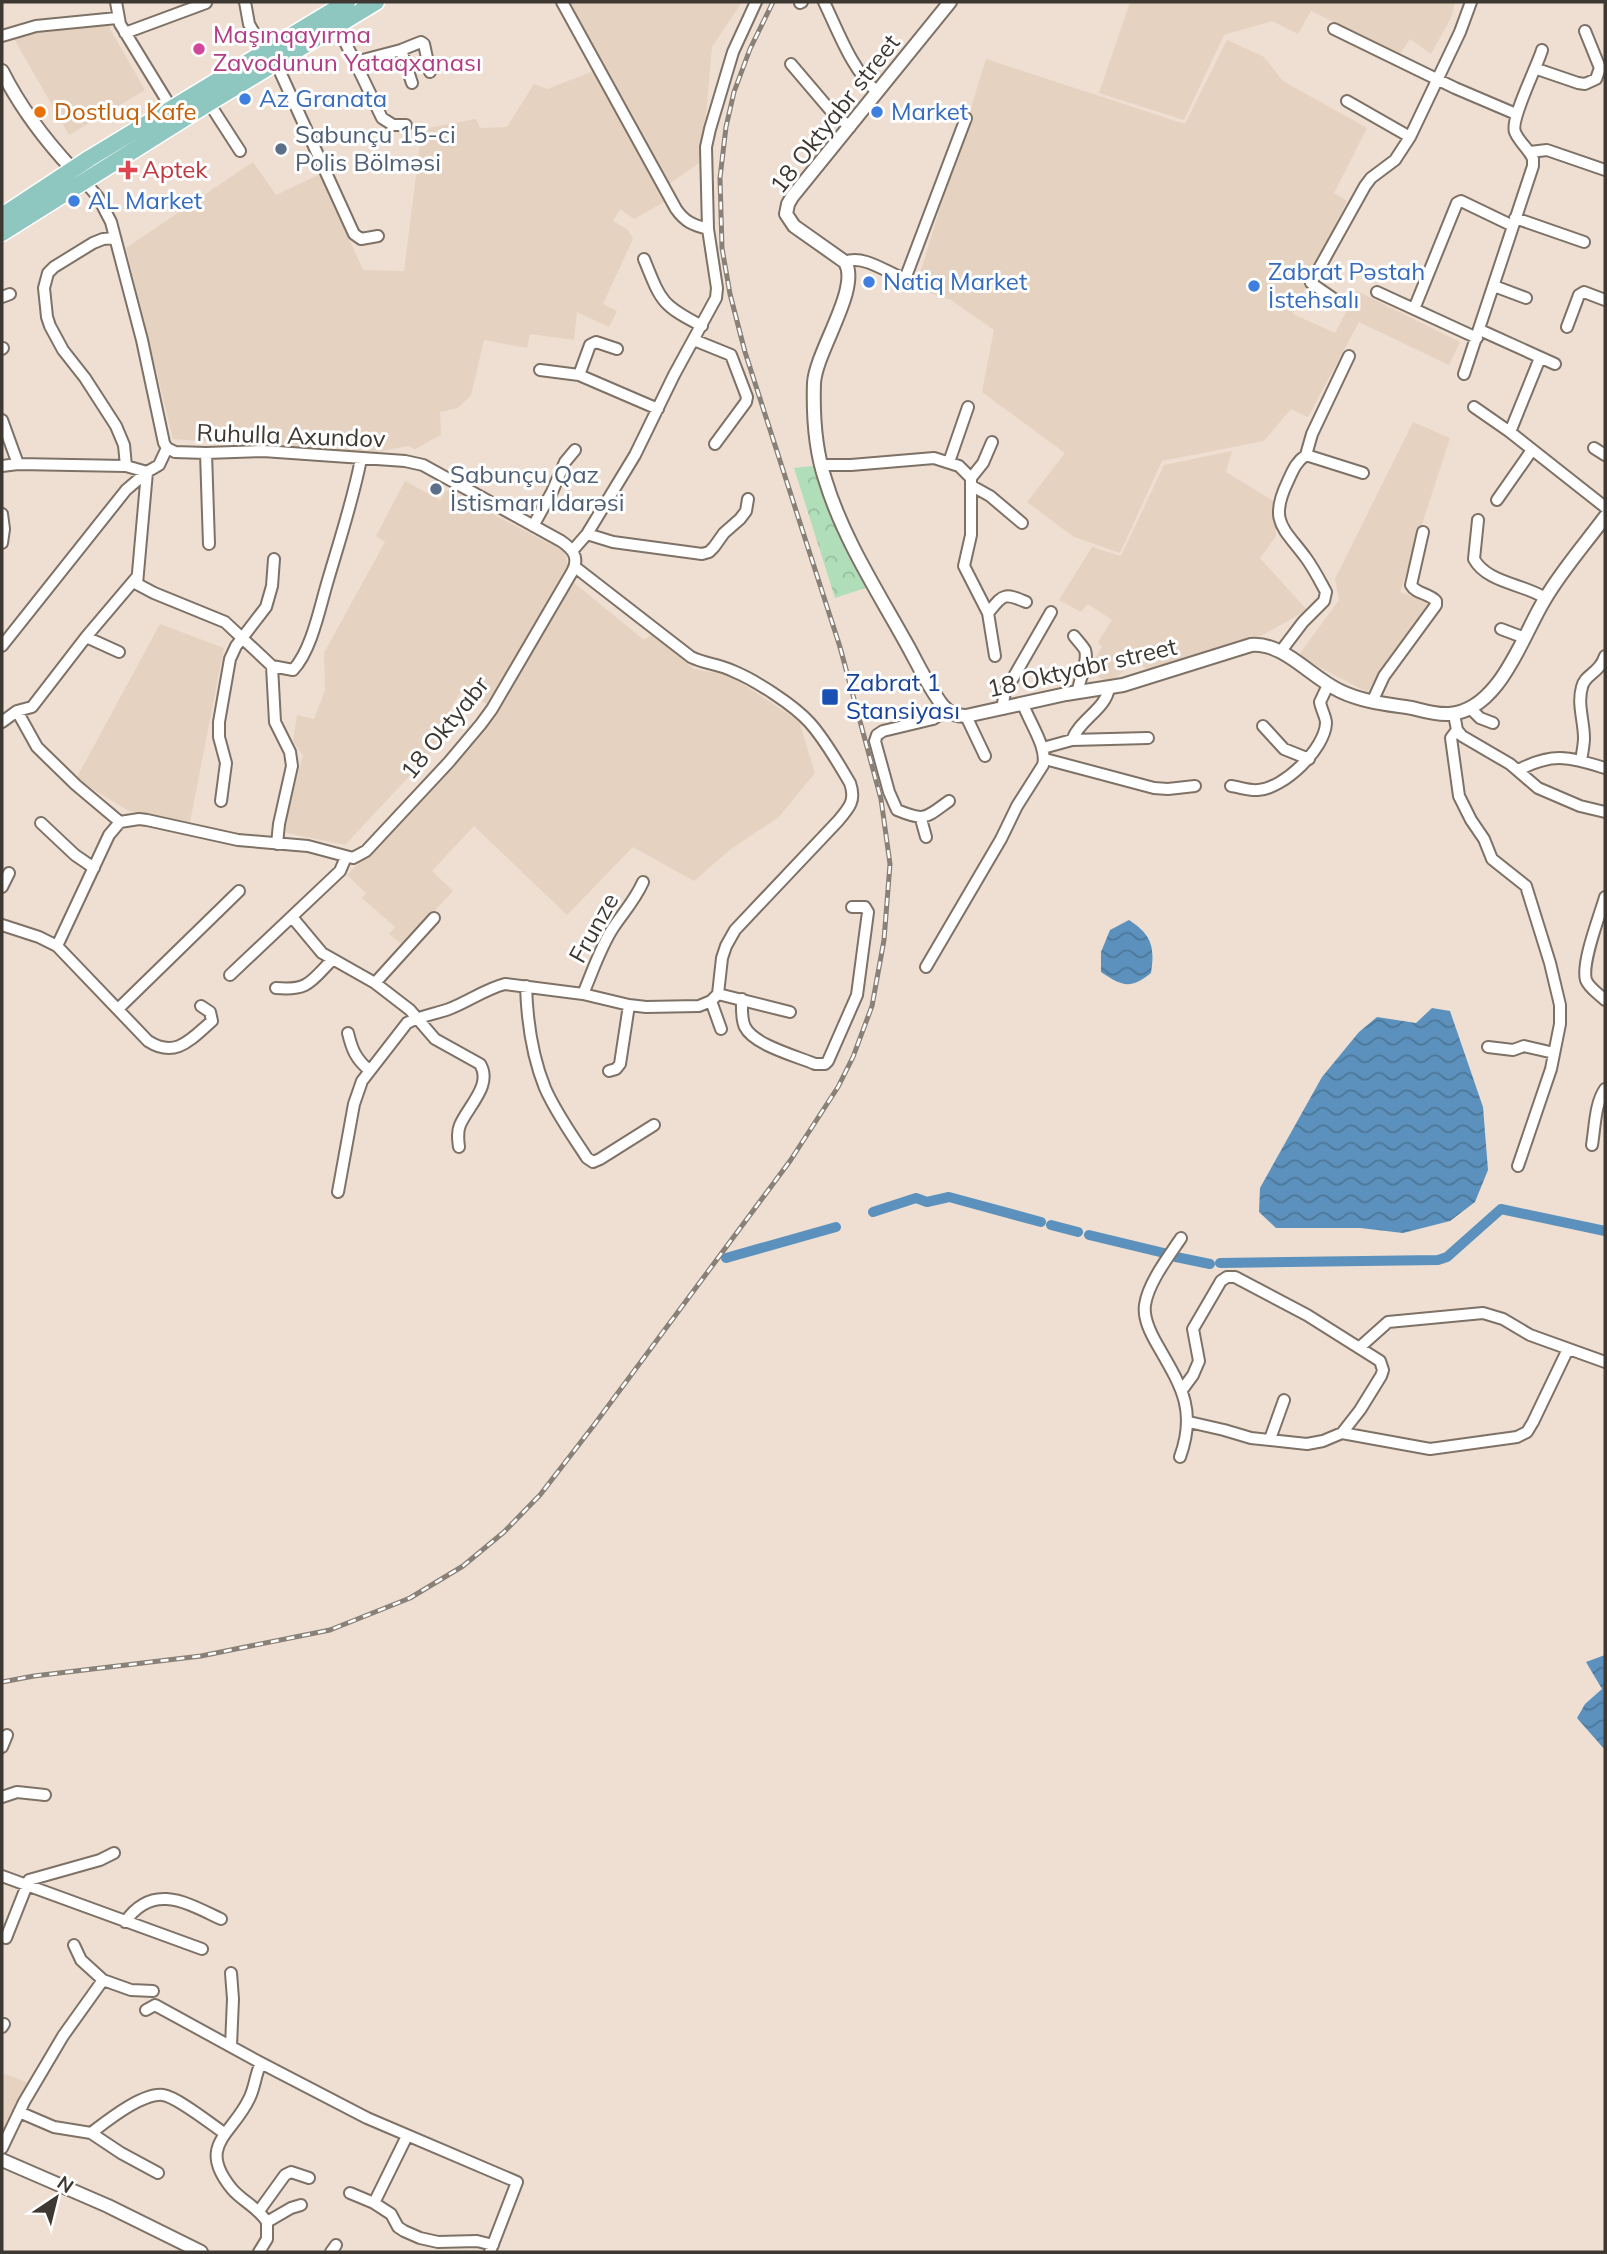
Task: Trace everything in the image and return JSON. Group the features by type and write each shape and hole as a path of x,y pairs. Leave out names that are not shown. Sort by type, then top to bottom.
{"main road":[{"path":"2,216 209,103 347,2"},
{"path":"2,233 172,109 337,26 376,2"}],"street":[{"path":"116,2 117,18 172,109"},
{"path":"245,2 249,24 270,58 354,234 361,239 379,236"},
{"path":"562,2 676,209 691,224 708,229"},
{"path":"721,1029 714,998 722,958 729,939 848,810 853,802 850,783 803,715 731,669 703,663 691,657 575,567 573,550 587,534 635,455 717,293 708,229 705,170 710,129 733,52 756,2"},
{"path":"824,2 853,62 877,92"},
{"name":"18 Oktyabr street","path":"845,262 793,226 786,214 788,204 950,2"},
{"path":"1334,299 1311,283 1371,178 1395,160 1410,137 1460,32 1471,2"},
{"path":"125,33 206,3"},
{"path":"2,36 36,26 117,18"},
{"path":"337,26 383,118 393,125 406,125"},
{"path":"1334,29 1437,80 1516,114"},
{"path":"1537,69 1578,83 1585,84 1596,79 1600,68 1585,31"},
{"path":"355,61 401,50 421,42 424,44 430,72"},
{"path":"401,50 412,83"},
{"path":"1464,374 1532,166 1530,152 1514,129 1516,114 1537,69 1542,50"},
{"path":"791,64 831,111 850,127"},
{"name":"Ruhulla Axundov","path":"2,71 5,86 98,198 111,222 167,448 175,452 263,452 405,461 423,465 573,550"},
{"path":"1347,101 1410,137"},
{"path":"209,103 240,151"},
{"path":"949,801 927,817 921,818 897,810 893,805 875,738 883,730 933,719 947,710 873,585 840,519 821,465 814,382 818,362 848,289 850,276 845,262 863,261 905,279 967,118"},
{"path":"1530,152 1547,150 1605,170"},
{"path":"1414,309 1457,203 1461,201 1514,222 1584,242"},
{"path":"116,239 103,239 93,243 54,268 48,273 44,288 50,326 63,350 116,426 124,444 126,466"},
{"path":"644,259 663,301 671,309 702,326"},
{"path":"1494,286 1526,298"},
{"path":"1377,292 1555,364"},
{"path":"1567,327 1579,295 1584,292 1605,300"},
{"path":"694,340 733,358 747,397 715,444"},
{"path":"579,375 590,345 596,342 617,349"},
{"path":"1281,651 1303,622 1319,607 1326,597 1326,592 1307,559 1287,536 1280,523 1281,497 1297,461 1306,455 1312,435 1349,356"},
{"path":"1510,432 1540,358"},
{"path":"540,370 579,375 658,410"},
{"path":"949,462 968,407"},
{"path":"1474,407 1605,507"},
{"path":"2,420 18,464"},
{"path":"992,442 972,482 971,535 964,566 988,613 995,656"},
{"path":"2,646 126,490 159,465 167,448"},
{"path":"1594,448 1605,455"},
{"path":"533,526 565,462 575,450"},
{"path":"1497,500 1532,450"},
{"path":"206,453 209,544"},
{"path":"1306,455 1363,473"},
{"path":"821,465 934,458 949,462 959,466 972,482 1022,523"},
{"path":"136,578 137,584 142,587 215,617 232,628 272,666 293,670 313,630 354,496 360,459"},
{"path":"2,466 126,466 147,472"},
{"path":"2,722 17,711 32,707 136,578 139,570 147,472"},
{"path":"587,534 613,542 702,554 709,552 746,512 748,499"},
{"path":"2,514 2,543"},
{"path":"1605,517 1545,598 1508,669 1484,697 1470,708 1454,714 1457,730 1469,741 1518,769 1531,783 1580,806 1605,812"},
{"path":"1478,520 1474,559 1476,563 1497,579 1545,598"},
{"path":"1372,702 1384,677 1436,605 1433,598 1416,591 1411,584 1423,532"},
{"path":"221,802 226,763 219,737 220,707 230,659 266,607 272,586 274,559"},
{"name":"18 Oktyabr","path":"230,975 340,871 346,857 354,858 366,851 449,762 498,700 575,567"},
{"path":"988,613 1003,596 1009,595 1026,602"},
{"path":"1002,709 1005,692 1051,612"},
{"path":"1501,629 1525,638"},
{"path":"1074,636 1085,650 1086,661 1079,681 1079,691"},
{"path":"86,637 119,652"},
{"name":"18 Oktyabr street","path":"947,710 954,715 966,716 1079,691 1109,688 1262,644 1281,651 1328,685 1372,702 1454,714"},
{"path":"1581,761 1584,739 1580,703 1582,684 1587,677 1596,673 1605,656"},
{"path":"272,666 275,722 292,759 277,844"},
{"path":"1231,786 1258,790 1267,788 1291,775 1309,760 1326,726 1320,702 1328,685"},
{"path":"1072,740 1106,697 1109,688"},
{"path":"1023,704 1044,753 1154,788 1195,786"},
{"path":"1470,708 1480,718 1493,723"},
{"path":"17,711 37,747 120,822"},
{"path":"966,716 985,756"},
{"path":"1263,726 1284,749 1309,760"},
{"path":"1457,730 1451,738 1462,806 1480,831 1492,859 1525,886 1560,1005 1560,1024 1551,1069 1518,1166"},
{"path":"926,967 994,851 1044,753 1072,740 1148,738"},
{"path":"1518,769 1546,758 1581,761 1605,768"},
{"path":"921,818 926,837"},
{"path":"57,946 110,835 120,822 139,819 238,840 308,846 346,857"},
{"path":"41,823 75,855 94,868"},
{"path":"2,887 9,873"},
{"name":"Frunze","path":"583,994 604,943 634,901 643,882"},
{"path":"118,1009 239,891"},
{"path":"1605,897 1589,951 1585,976 1590,987 1605,1000"},
{"path":"742,999 742,1014 751,1036 815,1064 825,1064 857,995 868,912 865,907 852,907"},
{"path":"292,917 322,953 375,983 417,1018 436,1040 480,1064 484,1076 480,1092 459,1126 459,1147"},
{"path":"375,983 434,918"},
{"path":"2,925 57,946 149,1041 162,1048 173,1049 185,1044 212,1021 210,1013 201,1006"},
{"path":"276,988 304,987 332,960"},
{"path":"338,1192 354,1104 362,1081 407,1023 417,1018 449,1009 505,984 583,994 629,1006 699,1006 714,998 742,999 790,1012"},
{"path":"526,986 529,1027 544,1084 587,1158 593,1162 600,1159 654,1125"},
{"path":"609,1071 620,1064 629,1006"},
{"path":"348,1033 353,1053 369,1070"},
{"path":"1488,1047 1513,1050 1524,1046 1554,1053"},
{"path":"1591,1146 1597,1119 1597,1101 1605,1089"},
{"path":"1181,1238 1159,1273 1145,1306 1152,1337 1182,1390 1189,1422 1181,1457"},
{"path":"1182,1390 1199,1361 1193,1329 1221,1281 1227,1276 1235,1277 1272,1296 1360,1347 1380,1361 1383,1370 1360,1410 1342,1433 1315,1444 1251,1438 1189,1422"},
{"path":"1360,1347 1388,1322 1470,1313 1494,1315 1530,1335 1605,1362"},
{"path":"1342,1433 1430,1448 1517,1437 1527,1432 1533,1422 1568,1349"},
{"path":"1270,1439 1284,1401"},
{"path":"2,1747 7,1735"},
{"path":"2,1797 17,1792 45,1795"},
{"path":"6,1938 29,1881 87,1865 114,1853"},
{"path":"2,1876 202,1949"},
{"path":"125,1922 133,1910 152,1900 177,1899 221,1919"},
{"path":"74,1945 81,1960 103,1980 131,1990 153,1991"},
{"path":"231,1973 231,2046"},
{"path":"2,2148 19,2112 72,2022 103,1980"},
{"path":"146,2010 155,2005 261,2063 407,2136 517,2182 491,2249 477,2241 428,2241 404,2231 398,2227 391,2214 350,2193"},
{"path":"259,2252 267,2239 268,2222 233,2190 217,2165 217,2153 224,2133 248,2102 255,2074 261,2063"},
{"path":"91,2133 138,2102 148,2097 164,2095 224,2133"},
{"path":"19,2112 54,2127 91,2133 121,2154 158,2173"},
{"path":"373,2203 407,2136"},
{"path":"2,2160 108,2206 184,2248 201,2252"},
{"path":"259,2211 285,2175 290,2172 309,2178"},
{"path":"268,2222 301,2205"},
{"path":"419,2252 428,2241"}],"shaded area":[{"path":"568,2 742,2 712,47 702,161 666,186"},
{"path":"1130,2 1455,2 1451,18 1431,54 1410,39 1400,54 1311,11 1298,34 1272,21 1224,35 1184,120 1099,93"},
{"path":"108,25 145,90 69,135 13,37 21,33"},
{"path":"1227,40 1264,57 1283,81 1367,128 1334,193 1347,201 1293,314 1335,333 1357,291 1460,342 1449,365 1359,322 1308,417 1291,409 1264,441 1162,461 1120,553 1074,537 1027,502 1065,453 982,392 994,330 951,300 916,288 917,283 986,59 1185,124"},
{"path":"594,71 666,201 634,219 620,209 613,221 628,230 633,239 603,304 617,311 609,327 577,312 574,340 530,334 527,348 484,340 471,395 458,408 440,412 441,435 415,449 408,446 352,453 173,439 126,248 253,162 276,195 320,174 363,270 404,271 422,129 476,119 480,128 507,127 534,84 547,89"},
{"path":"1413,422 1450,438 1400,592 1431,603 1367,692 1298,656 1339,600 1335,579"},
{"path":"1232,451 1226,472 1275,502 1276,536 1260,558 1307,610 1261,636 1150,672 1134,659 1111,684 1087,671 1102,647 1098,642 1112,620 1088,604 1081,612 1059,600 1092,547 1121,556 1164,465"},
{"path":"405,481 440,500 446,490 564,551 568,565 487,704 462,690 448,713 457,725 345,845 287,833 283,825 303,756 293,741 297,715 314,719 325,691 324,653 385,542 376,536"},
{"path":"573,582 644,640 652,634 694,669 729,675 799,721 815,773 779,817 732,848 694,881 633,847 567,915 474,826 432,871 453,891 403,945 389,934 395,927 362,898 366,893 347,875 475,742 497,715"},
{"path":"160,624 224,648 190,822 129,811 76,779"},
{"path":"2,2073 29,2083 2,2142"}],"green space":[{"path":"813,466 837,528 868,587 835,598 794,468"}],"water":[{"path":"1129,920 1143,931 1150,942 1152,964 1151,973 1137,982 1126,984 1101,972 1101,952 1110,930"},
{"path":"1432,1008 1450,1011 1483,1107 1488,1170 1475,1202 1450,1221 1403,1233 1360,1228 1276,1228 1259,1212 1260,1188 1322,1077 1359,1032 1377,1017 1416,1023"},
{"path":"1605,1655 1605,1750 1577,1718 1585,1704 1602,1689 1586,1662"}],"waterway":[{"path":"873,1212 916,1198 927,1202 949,1197 1041,1222"},
{"path":"1220,1263 1438,1260 1447,1257 1501,1209 1605,1231"},
{"path":"1051,1225 1078,1232"},
{"path":"726,1258 836,1227"},
{"path":"1089,1235 1164,1253"},
{"path":"1176,1257 1210,1264"}],"railway":[{"path":"2,1682 201,1656 330,1630 410,1598 463,1566 504,1532 540,1495 594,1425 790,1161 838,1087 853,1057 872,1006 884,940 890,864 881,799 840,647 745,352 730,294 722,248 720,178 726,127 734,92 750,49 773,2"}],"place":[{"name":"Maşınqayırma Zavodunun Yataqxanası","path":"199,49"},
{"name":"Az Granata","path":"245,99"},
{"name":"Dostluq Kafe","path":"40,112"},
{"name":"Market","path":"877,112"},
{"name":"Sabunçu 15-ci Polis Bölməsi","path":"281,149"},
{"name":"Aptek","path":"128,170"},
{"name":"AL Market","path":"74,201"},
{"name":"Natiq Market","path":"869,282"},
{"name":"Zabrat Pəstah İstehsalı","path":"1254,286"},
{"name":"Sabunçu Qaz İstismarı İdarəsi","path":"436,489"},
{"name":"Zabrat 1 Stansiyası","path":"830,697"}]}
